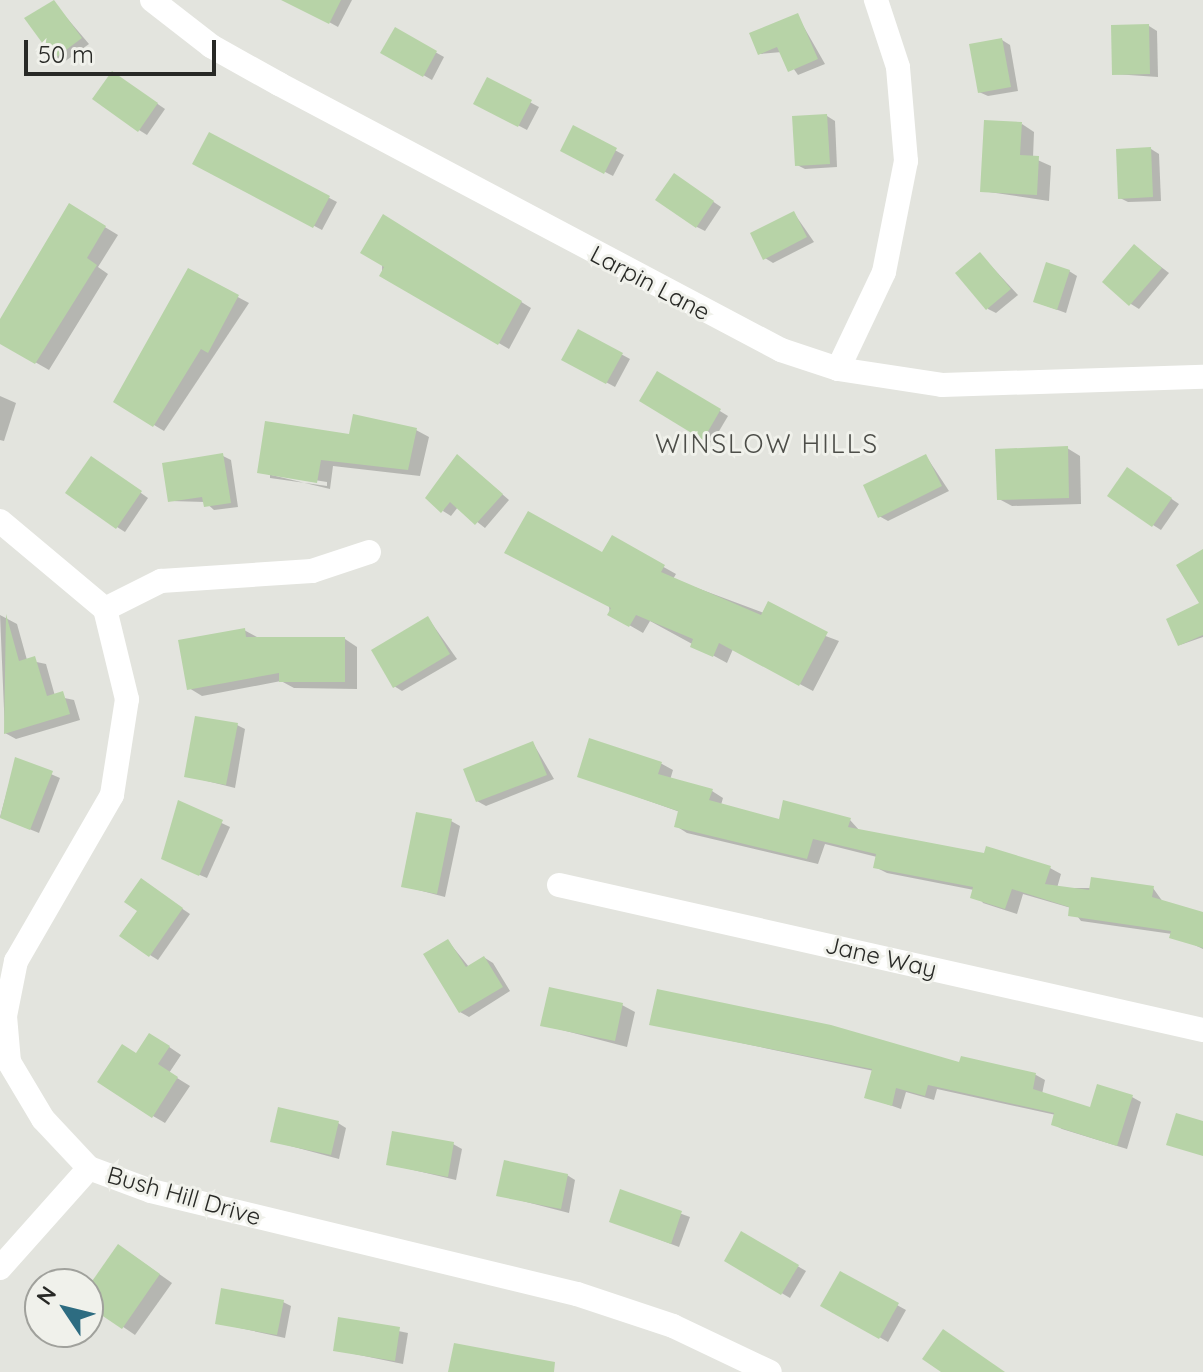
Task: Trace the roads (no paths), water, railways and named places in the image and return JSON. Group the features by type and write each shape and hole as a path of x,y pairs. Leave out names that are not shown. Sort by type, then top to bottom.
{"street":[{"name":"Larpin Lane","path":"152,0 211,46 712,317 838,369 980,386 1203,377"},
{"path":"838,369 884,272 906,161 898,67 876,0"},
{"path":"0,521 105,609 161,581 312,571 369,552"},
{"name":"Bush Hill Drive","path":"105,609 127,699 112,795 16,961 5,1016 9,1062 43,1119 89,1168 193,1202 577,1294 673,1326 770,1372"},
{"name":"Jane Way","path":"559,885 1203,1030"},
{"path":"0,1268 89,1168"}],"district":[{"name":"WINSLOW HILLS","path":"767,444"}]}
